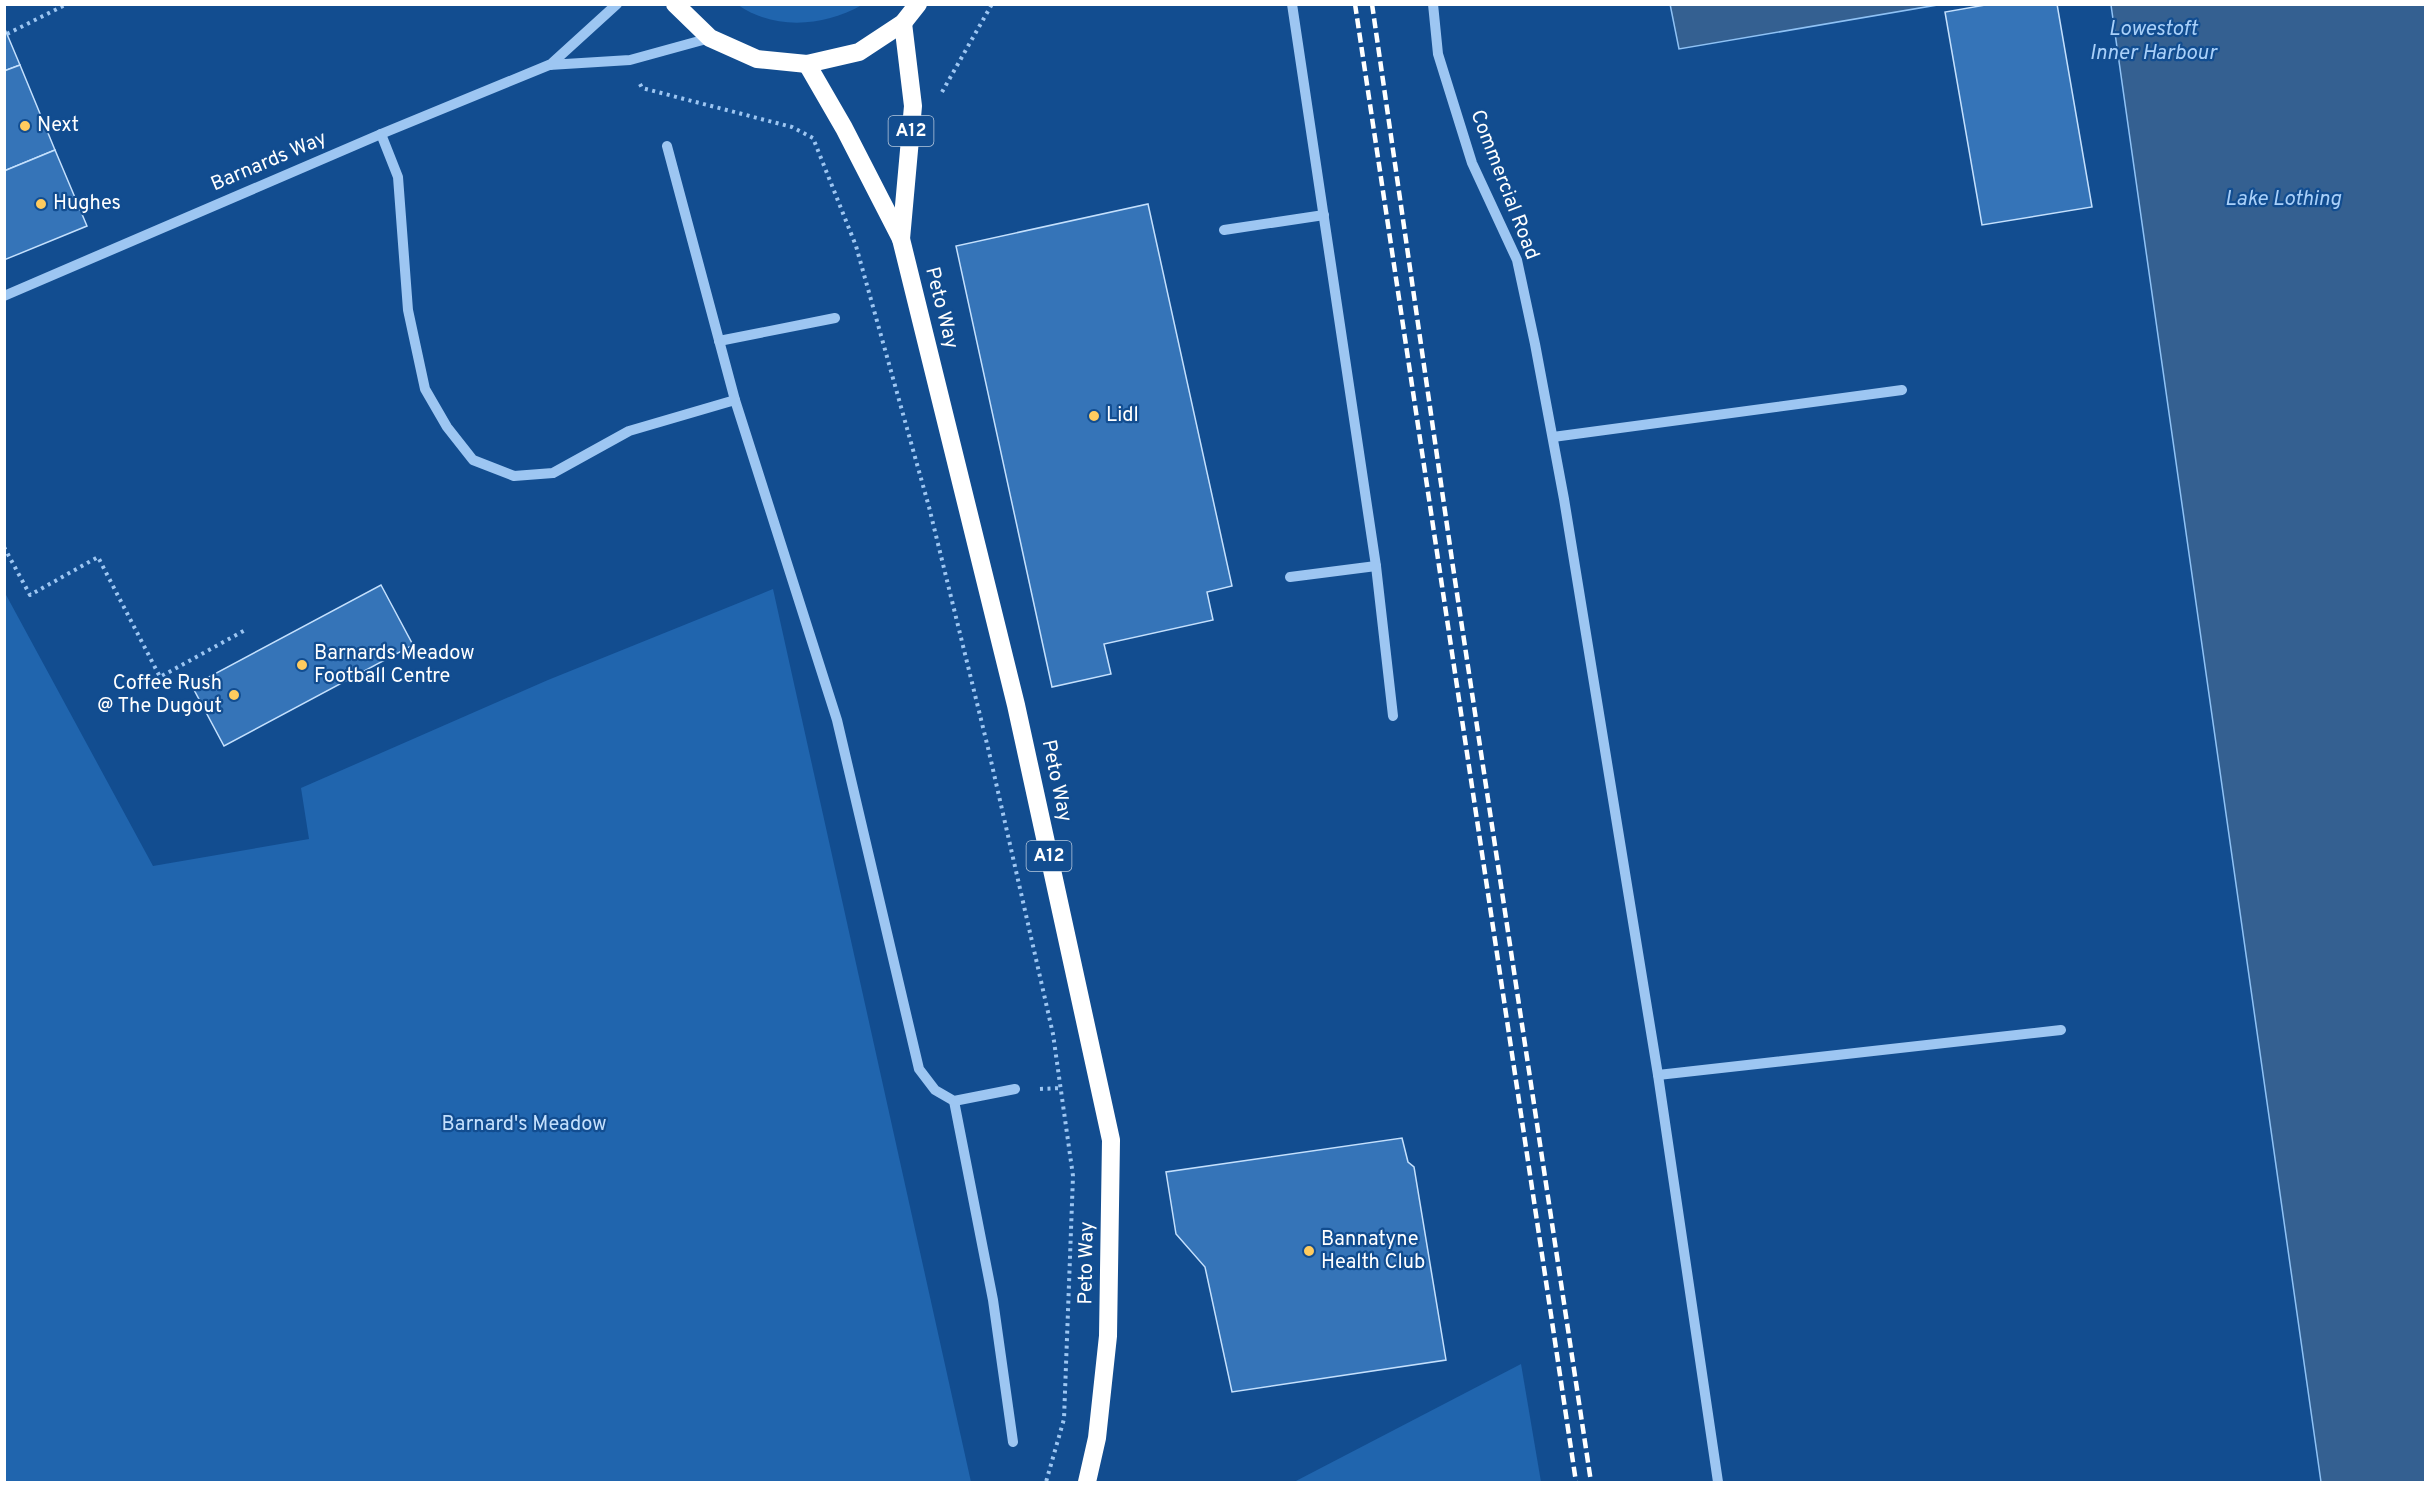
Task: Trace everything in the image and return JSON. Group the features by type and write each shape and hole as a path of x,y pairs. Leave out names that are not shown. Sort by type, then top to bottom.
{"highway":[{"path":"675,4 710,38 757,59 807,64 859,52 903,23 918,4"},
{"name":"Peto Way","path":"901,239 913,106 903,23"},
{"name":"Peto Way","path":"807,64 844,128 901,239 1016,705 1111,1140 1108,1336 1097,1438 1087,1482"}],"street":[{"name":"Barnards Way","path":"549,65 617,4"},
{"path":"1292,4 1376,566 1393,716"},
{"name":"Commercial Road","path":"1433,4 1438,54 1472,163 1517,260 1535,344 1553,438 1658,1074 1718,1482"},
{"name":"Barnards Way","path":"4,296 381,134 549,65 630,60 710,38"},
{"path":"381,134 398,177 408,310 425,389 447,426 473,460 514,476 553,473 629,430 735,400"},
{"path":"667,146 735,400 837,720 919,1069 935,1090 954,1101 1015,1089"},
{"path":"1224,230 1324,215"},
{"path":"720,345 835,318"},
{"path":"1553,438 1902,390"},
{"path":"1290,577 1376,566"},
{"path":"1658,1074 2061,1030"},
{"path":"954,1101 993,1300 1013,1442"}],"path":[{"path":"7,34 67,4"},
{"path":"913,106 940,96 992,4"},
{"path":"630,60 642,88 792,127 813,138 856,246 929,507 989,752 1053,1034 1062,1089 1073,1176 1064,1419 1046,1482"},
{"path":"4,547 30,595 98,557 160,677 247,629"}],"green space":[{"path":"738,5 862,5 832,18 800,23 768,19"},
{"name":"Barnard's Meadow","path":"773,589 971,1482 5,1482 5,593 153,866 309,839 301,788 548,680"},
{"path":"1521,1364 1541,1482 1294,1482"}],"water":[{"path":"1670,4 1937,4 1937,5 1679,49"},
{"name":"Lake Lothing","path":"2111,5 2425,5 2425,1482 2321,1482"}],"building":[{"path":"1991,4 2057,4 2092,207 1982,225 1945,12"},
{"path":"4,27 20,65 4,71"},
{"name":"Next","path":"20,65 55,150 4,171 4,71"},
{"name":"Hughes","path":"55,150 87,226 4,260 4,171"},
{"name":"Lidl","path":"1148,204 1232,586 1207,592 1213,620 1104,644 1111,674 1052,687 956,246"},
{"name":"Barnards Meadow Football Centre","path":"381,585 413,645 224,746 192,686"},
{"name":"Bannatyne Health Club","path":"1402,1138 1408,1162 1414,1167 1446,1360 1232,1392 1205,1267 1176,1234 1166,1172"}],"railway":[{"path":"1355,4 1576,1482"},
{"path":"1372,4 1453,567 1591,1482"}],"place":[{"name":"Next","path":"25,126"},
{"name":"Hughes","path":"41,204"},
{"name":"Lidl","path":"1094,416"},
{"name":"Barnards Meadow Football Centre","path":"302,665"},
{"name":"Coffee Rush @ The Dugout","path":"234,695"},
{"name":"Bannatyne Health Club","path":"1309,1251"}],"water label":[{"name":"Lowestoft Inner Harbour","path":"2153,41"}]}
